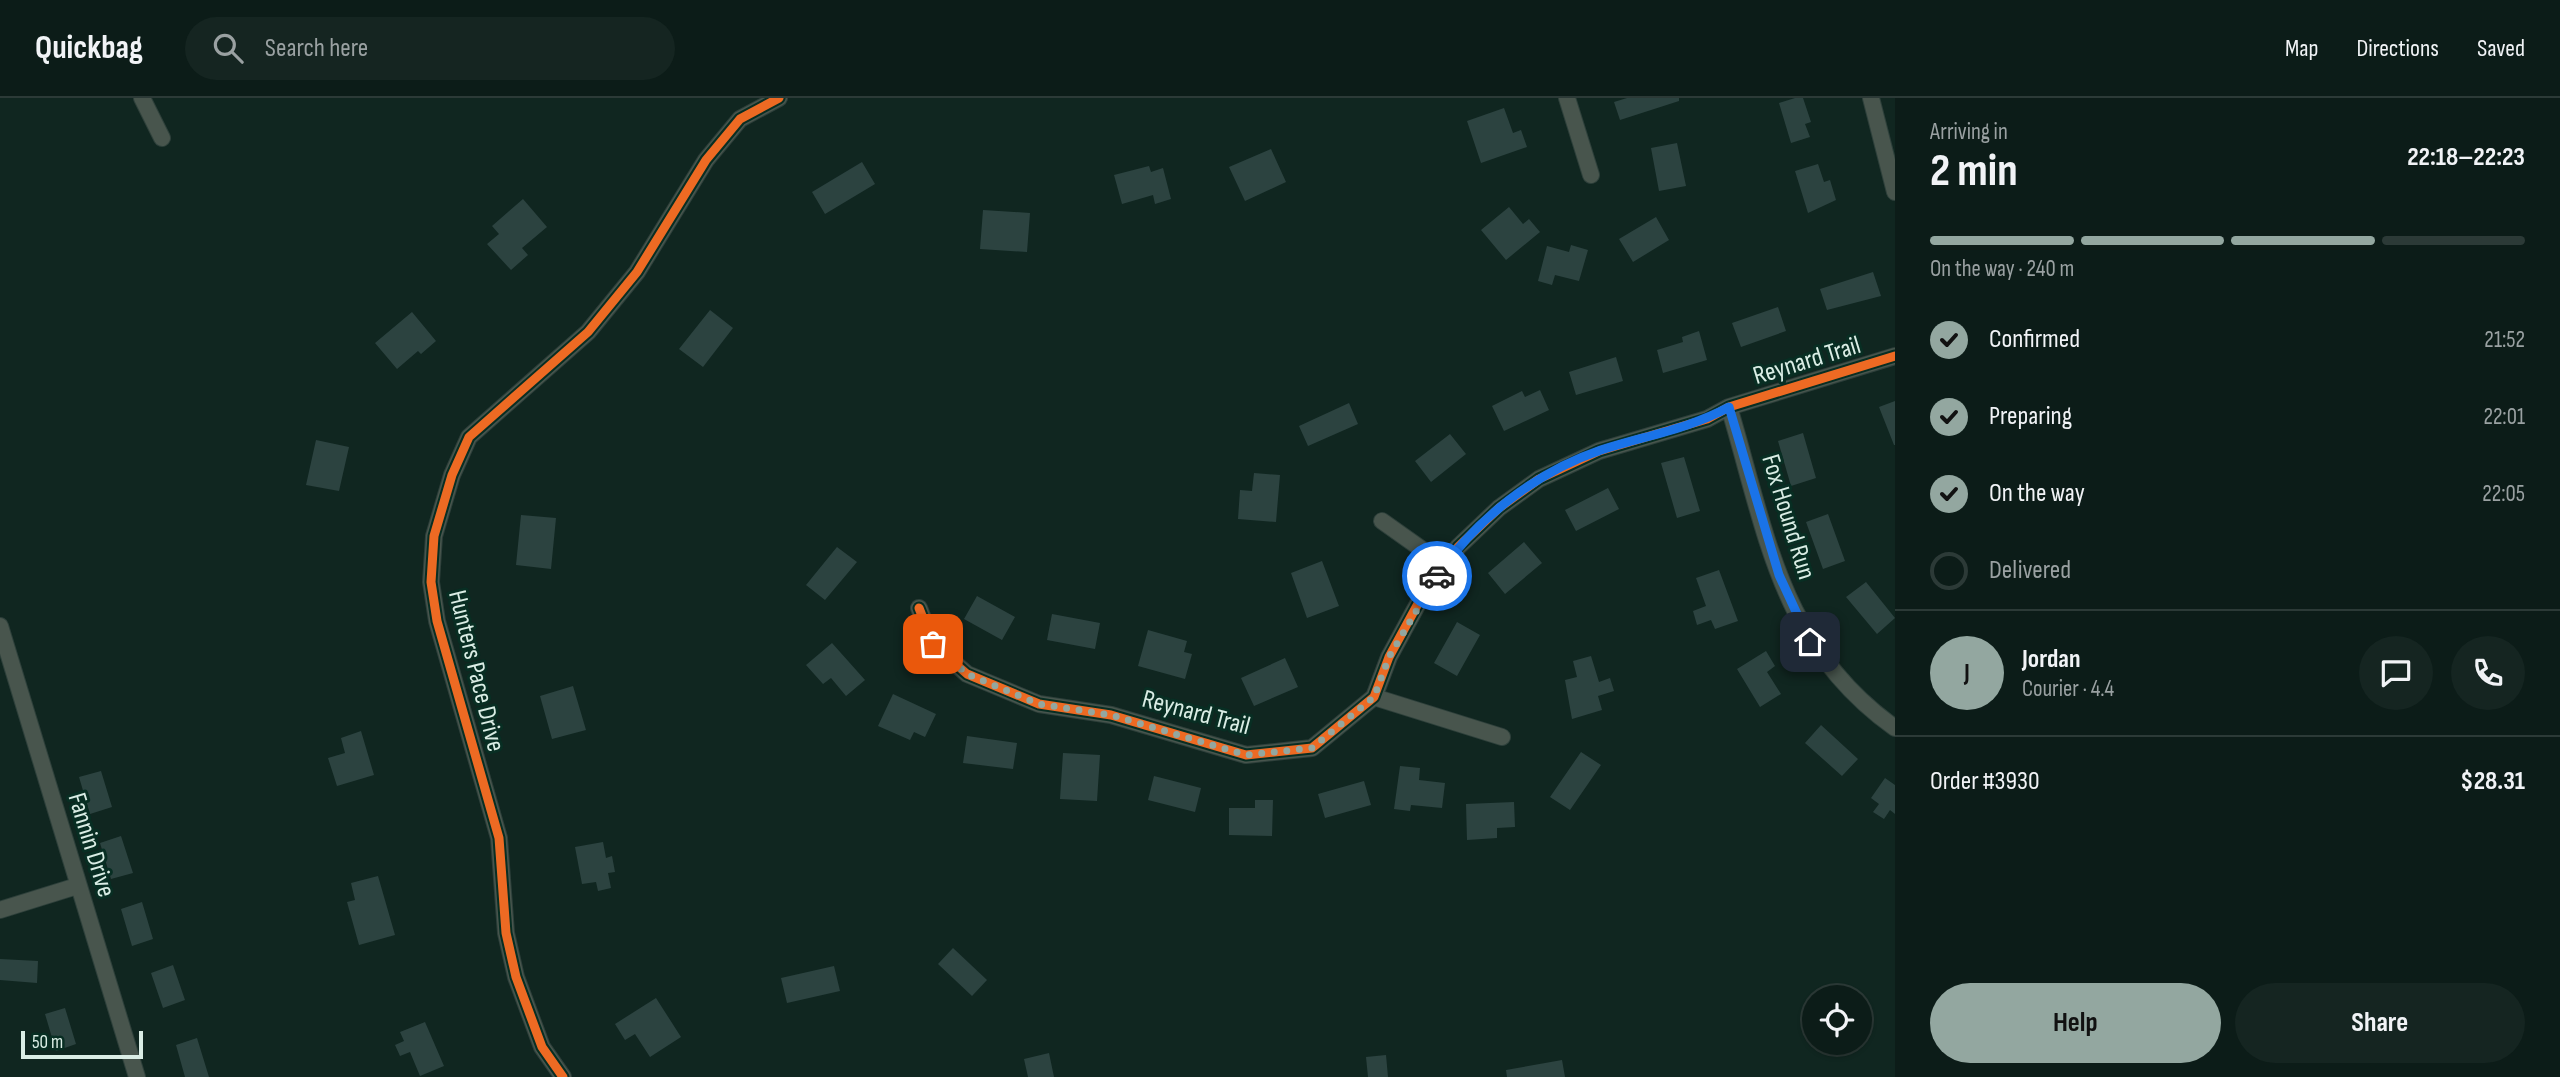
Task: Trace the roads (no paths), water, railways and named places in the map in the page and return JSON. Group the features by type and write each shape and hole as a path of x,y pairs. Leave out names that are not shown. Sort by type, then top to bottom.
{"street":[{"path":"142,98 162,138"},
{"name":"Hunters Pace Drive","path":"563,1077 542,1047 516,977 506,933 499,838 437,621 431,582 434,536 453,475 469,437 588,332 637,272 706,160 740,120 779,98"},
{"path":"1567,98 1591,174"},
{"path":"1871,98 1895,192"},
{"name":"Reynard Trail","path":"919,608 933,644 967,674 1039,704 1111,715 1246,755 1312,748 1374,697 1389,657 1420,600 1458,547 1499,508 1539,479 1598,451 1707,419 1729,407 1895,356"},
{"name":"Fox Hound Run","path":"1729,407 1779,575 1797,620 1839,681 1895,728"},
{"path":"1382,521 1444,565"},
{"name":"Fannin Drive","path":"1,635 137,1077"},
{"path":"1374,697 1502,737"},
{"path":"0,910 77,886"}]}
